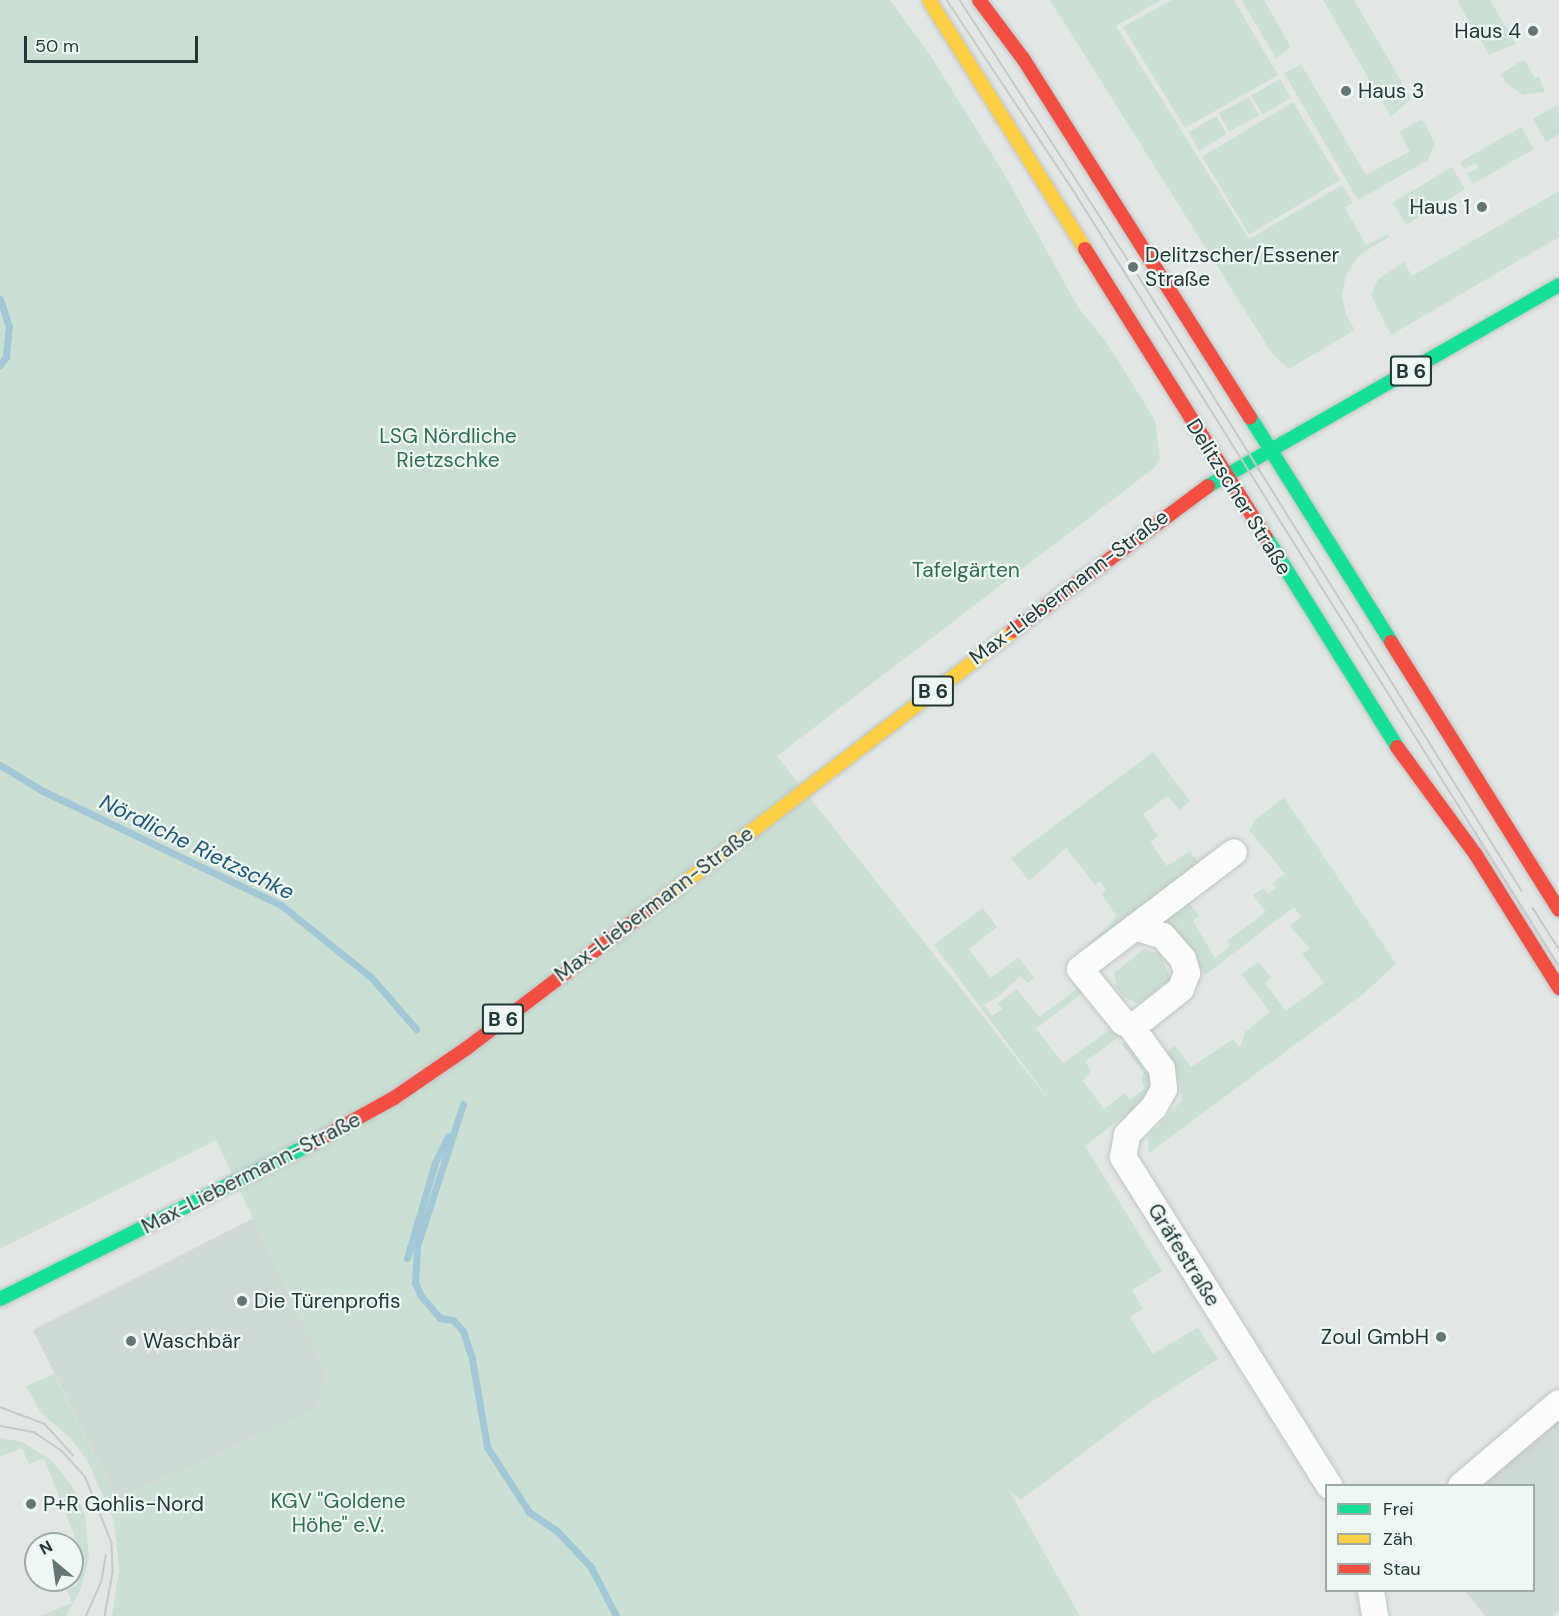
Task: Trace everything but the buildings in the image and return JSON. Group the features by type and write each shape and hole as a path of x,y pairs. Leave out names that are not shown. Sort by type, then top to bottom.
{"main road":[{"name":"Delitzscher Straße","path":"929,0 1397,746 1476,855 1559,987"},
{"path":"979,0 1024,60 1559,910"},
{"name":"B 6","path":"1272,451 1559,285"},
{"name":"Max-Liebermann-Straße","path":"0,1299 338,1131 394,1098 466,1048 1190,496 1272,451"}],"street":[{"name":"Gräfestraße","path":"1234,852 1080,969 1123,1022 1130,1025 1162,1069 1164,1089 1154,1107 1127,1136 1123,1156 1328,1484"},
{"path":"1130,1025 1138,1023 1181,989 1186,974 1183,959 1162,936 1135,927"},
{"path":"1462,1484 1559,1403"},
{"path":"1371,1592 1375,1616"}],"shaded area":[{"path":"254,1218 327,1376 316,1409 117,1500 33,1330"},
{"path":"1559,1420 1559,1610 1552,1616 1485,1616 1466,1592 1535,1592 1535,1484 1479,1484"}],"green space":[{"name":"LSG Nördliche Rietzschke","path":"0,0 890,0 930,55 1002,170 1078,307 1107,343 1155,420 1160,459 1153,469 777,756 1057,1110 934,945 983,908 997,927 969,949 991,978 1019,957 1034,978 1028,983 1020,976 998,997 984,1004 992,1016 1002,1009 998,1003 1017,989 1039,1017 1078,988 1068,961 1089,988 1036,1029 1063,1063 1111,1029 1098,1012 1104,1007 1124,1033 1085,1062 1091,1071 1083,1081 1104,1109 1125,1093 1130,1100 1145,1088 1141,1079 1144,1073 1122,1044 1130,1040 1151,1068 1153,1080 1146,1099 1085,1146 1162,1271 1132,1290 1143,1309 1130,1317 1153,1354 1198,1327 1218,1359 1148,1404 1021,1500 1009,1490 1080,1616 112,1616 119,1570 114,1521 87,1460 70,1438 41,1413 26,1386 54,1374 117,1500 316,1409 327,1376 216,1140 0,1249"},
{"path":"1050,0 1161,0 1116,26 1249,239 1342,185 1353,203 1345,208 1366,245 1388,234 1389,237 1359,255 1346,275 1342,296 1346,315 1355,330 1289,369 1273,355"},
{"path":"1172,0 1234,0 1278,75 1185,128 1123,27"},
{"path":"1241,0 1264,0 1290,46 1284,53 1276,58"},
{"path":"1323,0 1354,0 1411,98 1391,117"},
{"path":"1457,0 1490,0 1516,44 1489,55"},
{"path":"1524,59 1535,78 1539,76 1545,92 1523,95 1506,83 1501,74"},
{"path":"1301,64 1366,175 1410,151 1399,132 1420,120 1424,121 1435,144 1428,160 1358,200 1284,73"},
{"path":"1280,79 1291,98 1262,115 1251,96"},
{"path":"1249,97 1259,116 1229,132 1219,113"},
{"path":"1293,102 1340,180 1249,235 1202,157"},
{"path":"1559,104 1559,134 1546,142 1533,119"},
{"path":"1216,116 1227,134 1199,150 1189,132"},
{"path":"1521,127 1534,149 1473,184 1467,174 1478,168 1476,163 1464,169 1460,162"},
{"path":"1452,167 1465,189 1406,225 1393,203"},
{"path":"1559,191 1559,237 1391,335 1371,295 1378,279 1404,262 1412,276"},
{"path":"1153,752 1190,801 1179,810 1168,796 1143,814 1158,836 1150,842 1167,866 1190,851 1202,867 1093,951 1086,944 1109,927 1116,915 1101,894 1106,890 1100,881 1095,885 1066,848 1029,881 1011,858"},
{"path":"1284,797 1396,964 1362,995 1149,1153 1148,1137 1182,1100 1178,1072 1166,1052 1175,1046 1191,1067 1233,1039 1240,1047 1245,1032 1270,1012 1241,974 1259,962 1271,978 1265,983 1286,1011 1324,983 1302,954 1310,948 1292,929 1291,925 1301,917 1294,907 1205,975 1160,917 1196,889 1200,895 1189,903 1199,916 1193,921 1215,958 1230,946 1227,941 1266,912 1253,895 1263,888 1268,894 1276,888 1272,883 1285,874 1249,830 1255,820"},
{"path":"1144,949 1160,954 1171,979 1137,1004 1122,995 1116,986 1114,973"},
{"path":"0,1438 23,1442 52,1461 73,1487 85,1515 89,1559 84,1577 84,1532 73,1532 44,1458 29,1464 22,1448 0,1457"},
{"path":"68,1592 79,1592 66,1616 40,1616 72,1603"}],"waterway":[{"name":"Nördliche Rietzschke","path":"0,299 9,326 6,357 0,365"},
{"name":"Nördliche Rietzschke","path":"0,765 43,791 281,905 371,977 416,1029"},
{"name":"Nördliche Rietzschke","path":"463,1104 417,1246 415,1283 421,1296 440,1318 453,1320 463,1331 472,1359 487,1447 529,1512 557,1531 591,1567 616,1616"},
{"name":"Nördliche Rietzschke","path":"407,1258 435,1163 448,1136"}],"tram line":[{"path":"947,0 1077,196 1559,966"},
{"path":"960,0 1133,267 1522,891"},
{"path":"1533,908 1559,949"},
{"path":"0,1407 45,1424 73,1455"},
{"path":"0,1426 34,1432 62,1451 86,1478 112,1543 113,1573 105,1616"},
{"path":"86,1616 101,1583 106,1555"}],"traffic: fast":[{"path":"1208,486 1559,285"},
{"path":"1250,417 1391,642"},
{"path":"1266,537 1397,747"},
{"path":"0,1299 311,1144"}],"traffic: slow":[{"path":"929,0 1085,249"},
{"path":"655,905 1013,631"}],"traffic: jam":[{"path":"979,0 1024,60 1250,417"},
{"path":"1085,249 1266,537"},
{"path":"1013,631 1208,486"},
{"path":"1391,642 1559,910"},
{"path":"1397,747 1476,855 1559,988"},
{"path":"311,1144 394,1098 467,1048 655,905"}],"place":[{"name":"Haus 4","path":"1533,31"},
{"name":"Haus 3","path":"1346,91"},
{"name":"Haus 1","path":"1482,207"},
{"name":"Delitzscher/Essener Straße","path":"1133,267"},
{"name":"Die Türenprofis","path":"242,1301"},
{"name":"Zoul GmbH","path":"1441,1337"},
{"name":"Waschbär","path":"131,1341"},
{"name":"P+R Gohlis-Nord","path":"31,1504"}],"park label":[{"name":"Tafelgärten","path":"966,570"},
{"name":"KGV \"Goldene Höhe\" e.V.","path":"338,1513"}]}
